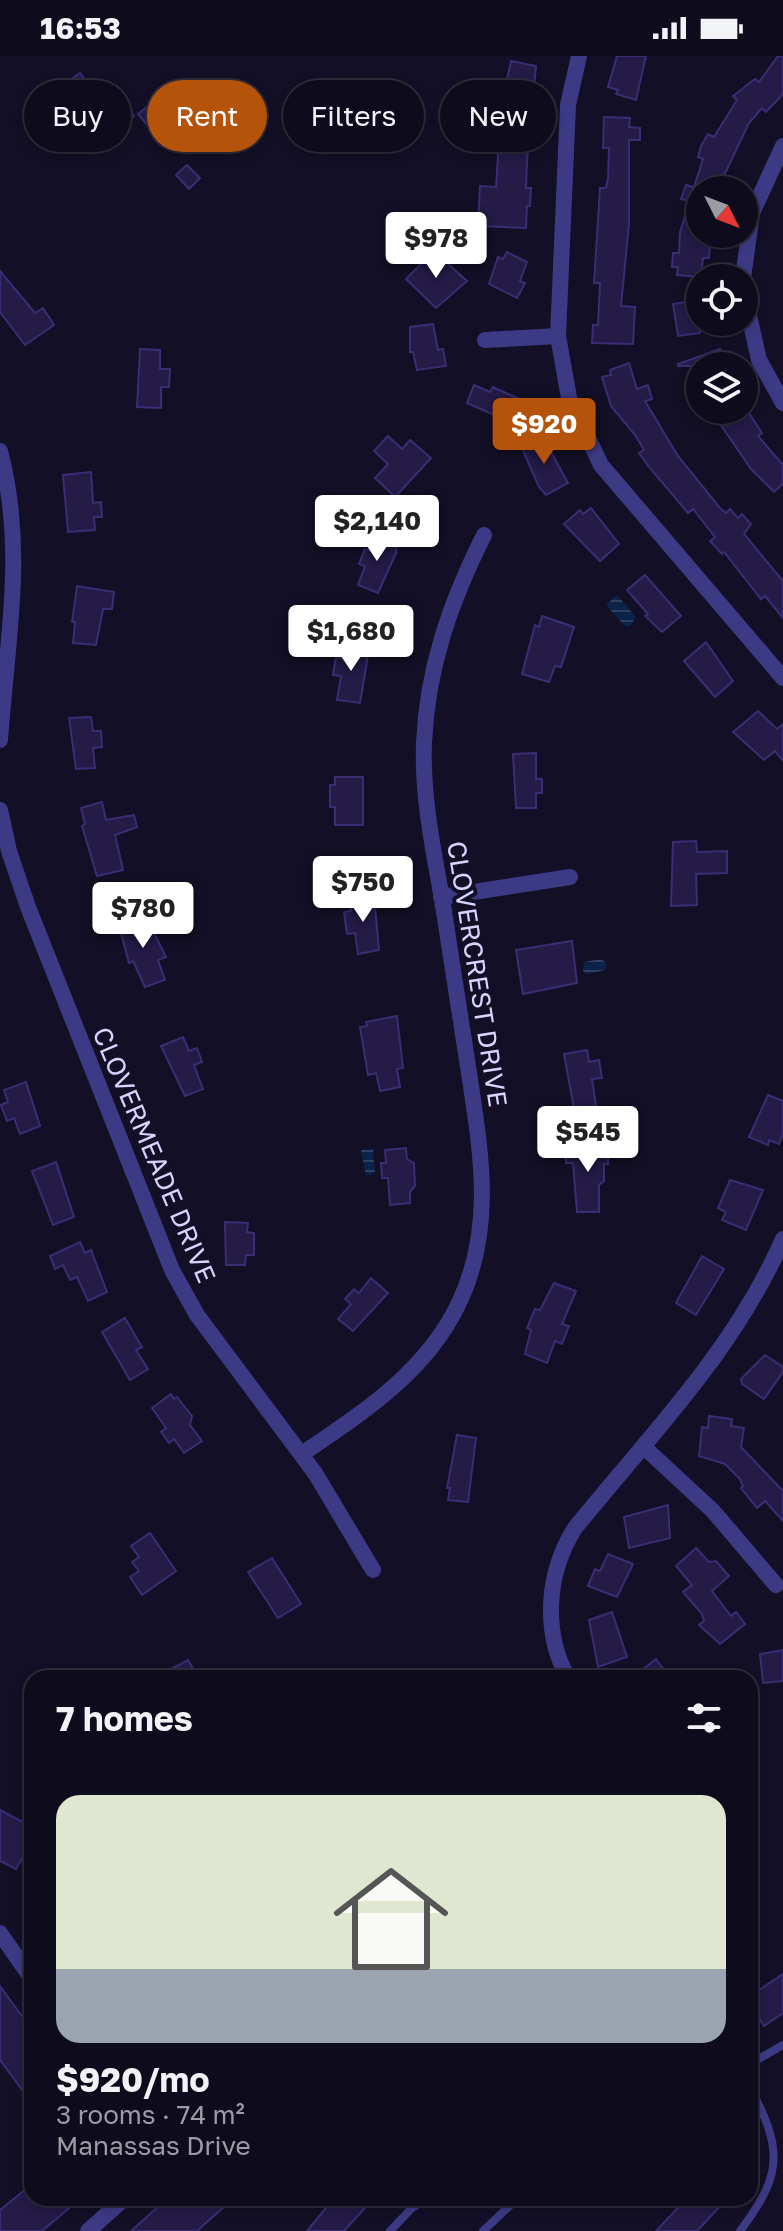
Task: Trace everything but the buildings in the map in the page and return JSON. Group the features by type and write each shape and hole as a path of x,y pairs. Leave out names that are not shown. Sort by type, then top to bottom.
{"street":[{"path":"579,56 565,134 558,336 572,407 601,465 783,678"},
{"path":"745,264 752,213 766,177 783,146"},
{"path":"485,340 558,336"},
{"path":"754,336 759,360 783,403"},
{"path":"0,451 13,512 16,549 0,740"},
{"name":"CLOVERCREST DRIVE","path":"302,1454 385,1396 425,1355 457,1307 481,1235 484,1206 480,1146 426,799 424,745 428,691 444,626 484,535"},
{"name":"CLOVERMEADE DRIVE","path":"0,810 9,851 28,907 172,1270 197,1315 302,1454 373,1570"},
{"path":"441,897 570,877"},
{"path":"566,1670 553,1628 552,1590 557,1565 575,1528 716,1358 762,1284 783,1239"},
{"path":"644,1447 713,1511 776,1585"},
{"path":"0,1933 24,1968"},
{"path":"88,2231 116,2206"}],"lane":[{"path":"758,2059 783,2045"},
{"path":"740,2231 762,2204 778,2157 773,2135 758,2104"},
{"path":"390,2231 415,2206"},
{"path":"483,2231 510,2206"}],"water":[{"path":"617,595 636,617 630,626 625,626 606,605"},
{"path":"601,959 607,964 605,970 587,974 583,971 584,962"},
{"path":"373,1149 375,1173 366,1176 361,1150"}]}
